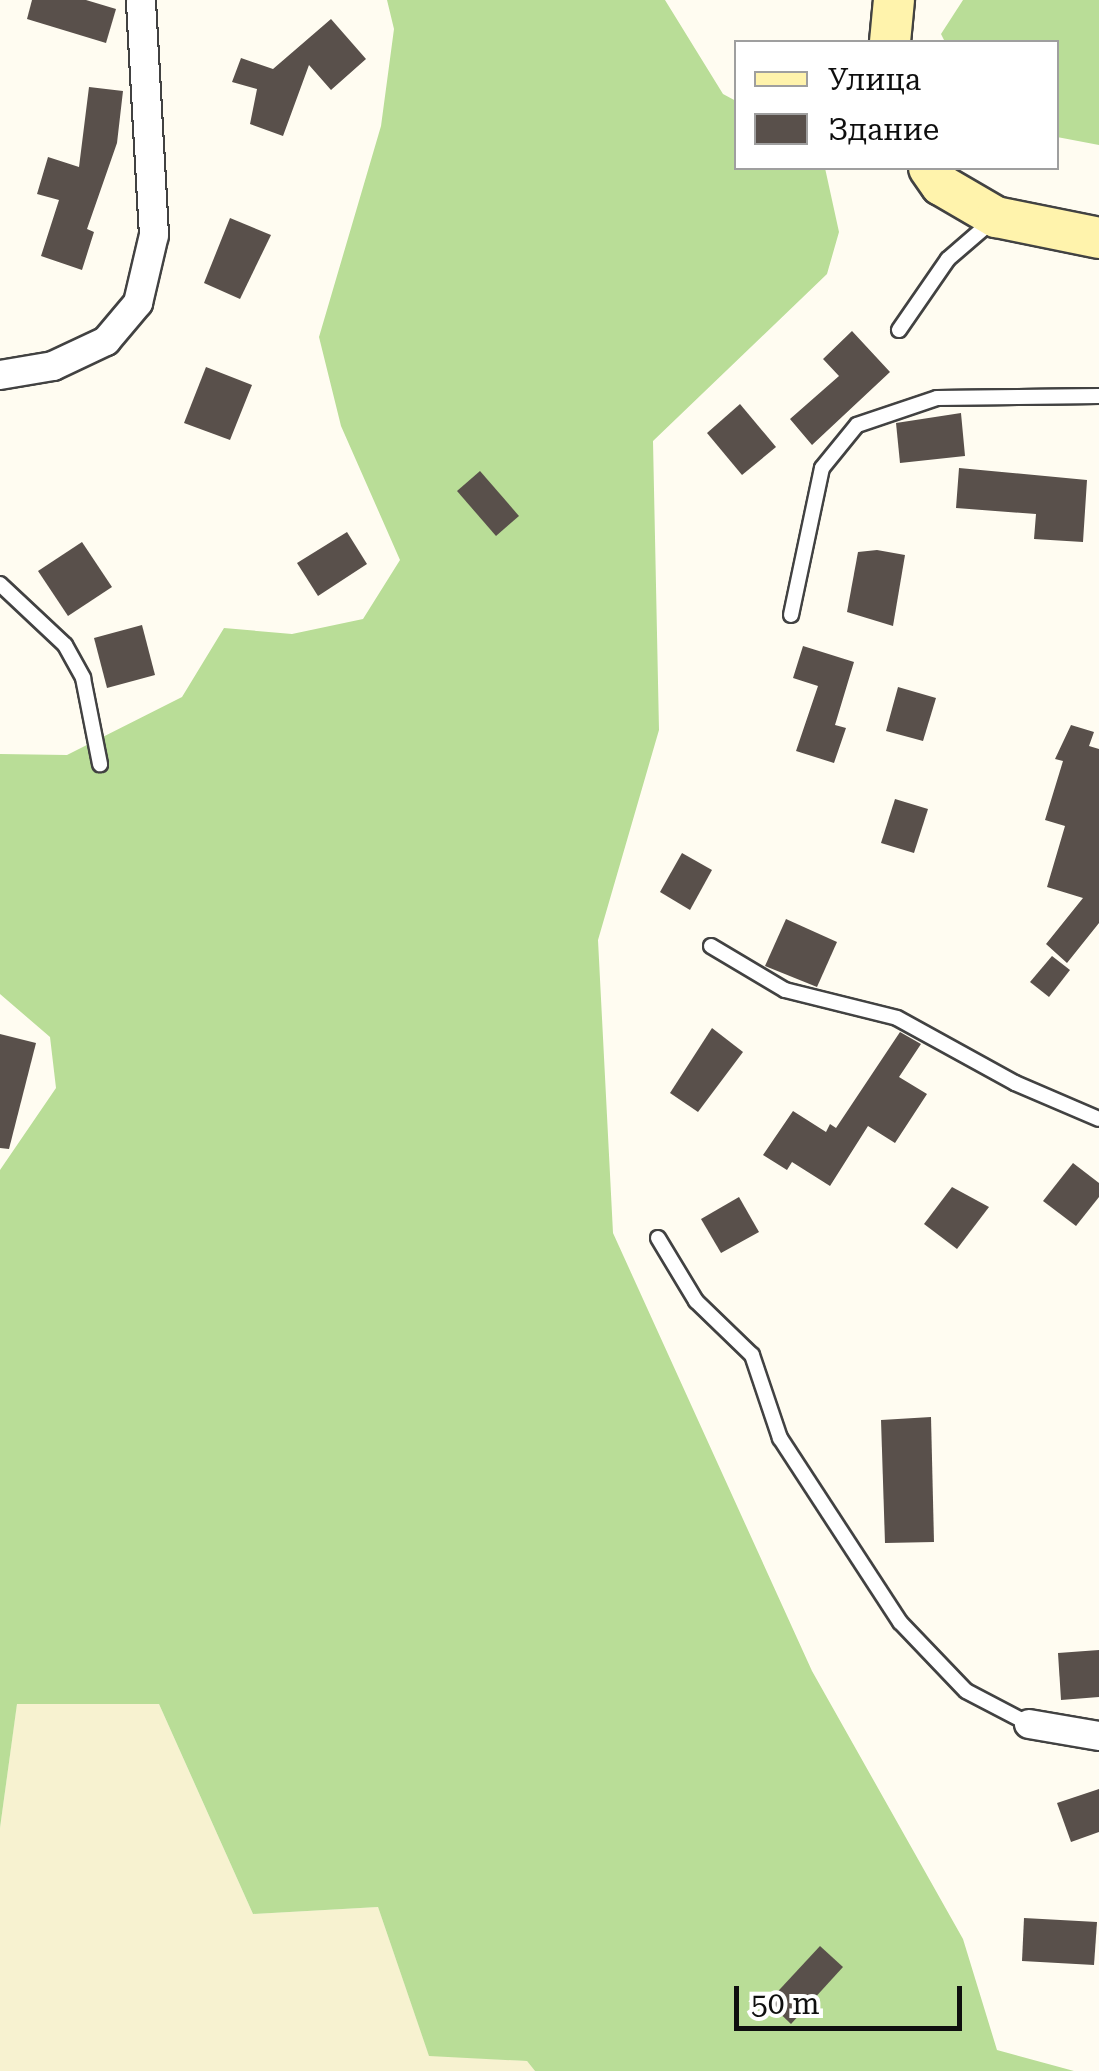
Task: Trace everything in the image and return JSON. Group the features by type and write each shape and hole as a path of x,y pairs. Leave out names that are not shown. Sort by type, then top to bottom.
{"street":[{"path":"0,374 54,366 106,341 138,303 154,235 142,0"},
{"path":"890,40 894,0"},
{"path":"930,170 941,185 996,217 1099,238"},
{"path":"1029,1724 1099,1736"}],"lane":[{"path":"899,330 948,259 996,217"},
{"path":"791,615 816,485 857,425 937,398 1099,396"},
{"path":"0,584 74,661 100,764"},
{"path":"712,946 785,990 898,1018 1015,1083 1099,1118"},
{"path":"658,1238 696,1300 752,1355 780,1438 900,1622 966,1691 1029,1724"}],"shaded area":[{"path":"17,1703 159,1704 253,1914 378,1907 429,2055 527,2061 535,2071 0,2071 0,1828"}],"green space":[{"path":"387,0 665,0 723,94 734,100 734,170 825,170 839,232 827,274 653,441 659,730 598,940 613,1233 812,1671 963,1939 997,2050 1074,2071 535,2071 527,2061 429,2056 378,1907 253,1914 159,1704 17,1704 0,1828 0,1170 56,1088 50,1037 0,994 0,754 67,755 182,697 224,628 292,634 363,619 400,560 341,426 319,337 381,126 394,29"},
{"path":"963,0 1099,0 1099,145 1059,137 1059,40 944,40 941,34"}],"building":[{"path":"32,0 86,0 116,9 106,43 27,19"},
{"path":"331,19 366,59 331,90 309,65 283,136 250,124 257,89 232,82 241,58 273,69"},
{"path":"89,87 123,91 117,143 87,229 94,232 82,270 41,256 59,200 37,194 48,157 79,167"},
{"path":"230,218 271,235 240,299 204,283"},
{"path":"852,331 890,372 812,445 790,419 839,376 823,359"},
{"path":"206,367 252,385 230,440 184,423"},
{"path":"740,404 776,447 742,475 707,433"},
{"path":"961,413 965,456 900,463 896,423"},
{"path":"959,468 1087,480 1083,542 1034,539 1036,514 956,508"},
{"path":"480,471 519,516 496,536 457,491"},
{"path":"347,532 367,564 318,596 297,563"},
{"path":"82,542 112,587 68,616 38,571"},
{"path":"877,550 905,555 893,626 847,612 858,552"},
{"path":"142,625 155,675 107,688 94,638"},
{"path":"803,646 854,662 835,725 846,728 834,763 796,751 818,686 793,678"},
{"path":"898,687 936,698 923,741 886,731"},
{"path":"1071,725 1094,732 1089,746 1099,749 1099,923 1067,963 1046,944 1083,898 1047,887 1065,826 1045,820 1063,761 1055,759"},
{"path":"895,799 928,809 914,853 881,843"},
{"path":"682,853 712,870 690,910 660,892"},
{"path":"786,919 837,942 817,987 765,966"},
{"path":"1052,956 1070,970 1049,997 1030,982"},
{"path":"712,1028 743,1052 698,1112 670,1093"},
{"path":"900,1032 921,1044 899,1077 927,1094 895,1143 868,1126 830,1186 792,1162 787,1170 763,1155 793,1111 826,1132 830,1124 836,1128"},
{"path":"0,1034 36,1043 9,1149 0,1148"},
{"path":"1073,1163 1099,1183 1099,1197 1076,1226 1043,1201"},
{"path":"952,1187 989,1207 957,1249 924,1224"},
{"path":"739,1197 759,1232 721,1253 701,1219"},
{"path":"931,1417 934,1542 885,1543 881,1420"},
{"path":"1099,1650 1099,1697 1061,1700 1058,1653"},
{"path":"1099,1789 1099,1832 1071,1842 1057,1803"},
{"path":"1024,1918 1097,1922 1094,1965 1022,1961"},
{"path":"820,1946 843,1967 791,2024 768,2002"}]}
